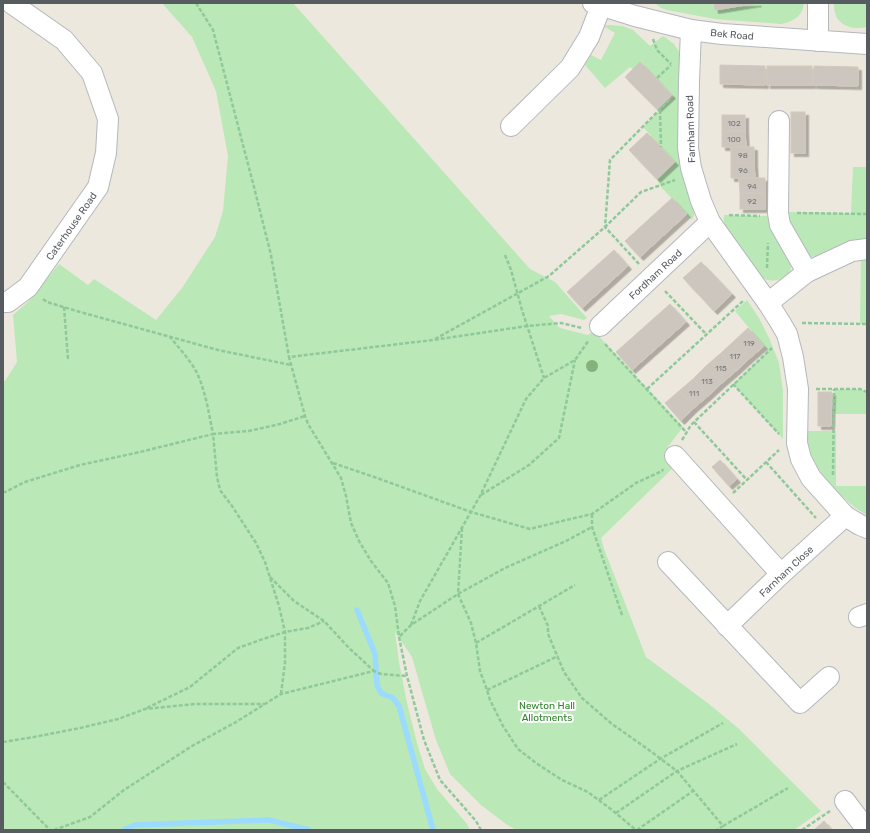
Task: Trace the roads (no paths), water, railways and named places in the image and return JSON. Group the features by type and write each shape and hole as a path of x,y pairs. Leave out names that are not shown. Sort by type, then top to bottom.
{"street":[{"name":"Caterhouse Road","path":"3,302 8,302 28,288 98,187 106,153 108,119 92,73 64,40 11,3"},
{"path":"818,3 818,40"},
{"name":"Bek Road","path":"511,126 570,68 589,37 597,4 639,13 691,30 722,34 867,44"},
{"name":"Farnham Road","path":"691,30 688,148 691,168 701,201 710,222 763,295 784,328 793,356 798,389 792,442 811,478 839,510 860,525 867,528"},
{"path":"779,121 778,212 780,225 807,272"},
{"name":"Fordham Road","path":"596,334 710,222"},
{"path":"763,295 852,251 867,249"},
{"path":"675,456 781,574"},
{"name":"Farnham Close","path":"728,626 781,574 829,532 839,510"},
{"path":"668,562 800,703 829,677"},
{"path":"845,801 867,830"}],"waterway":[{"path":"357,610 375,654 377,685 381,693 393,698 399,706 433,830"},
{"path":"124,830 135,825 269,820 309,830"}],"park label":[{"name":"Newton Hall Allotments","path":"547,710"}]}
